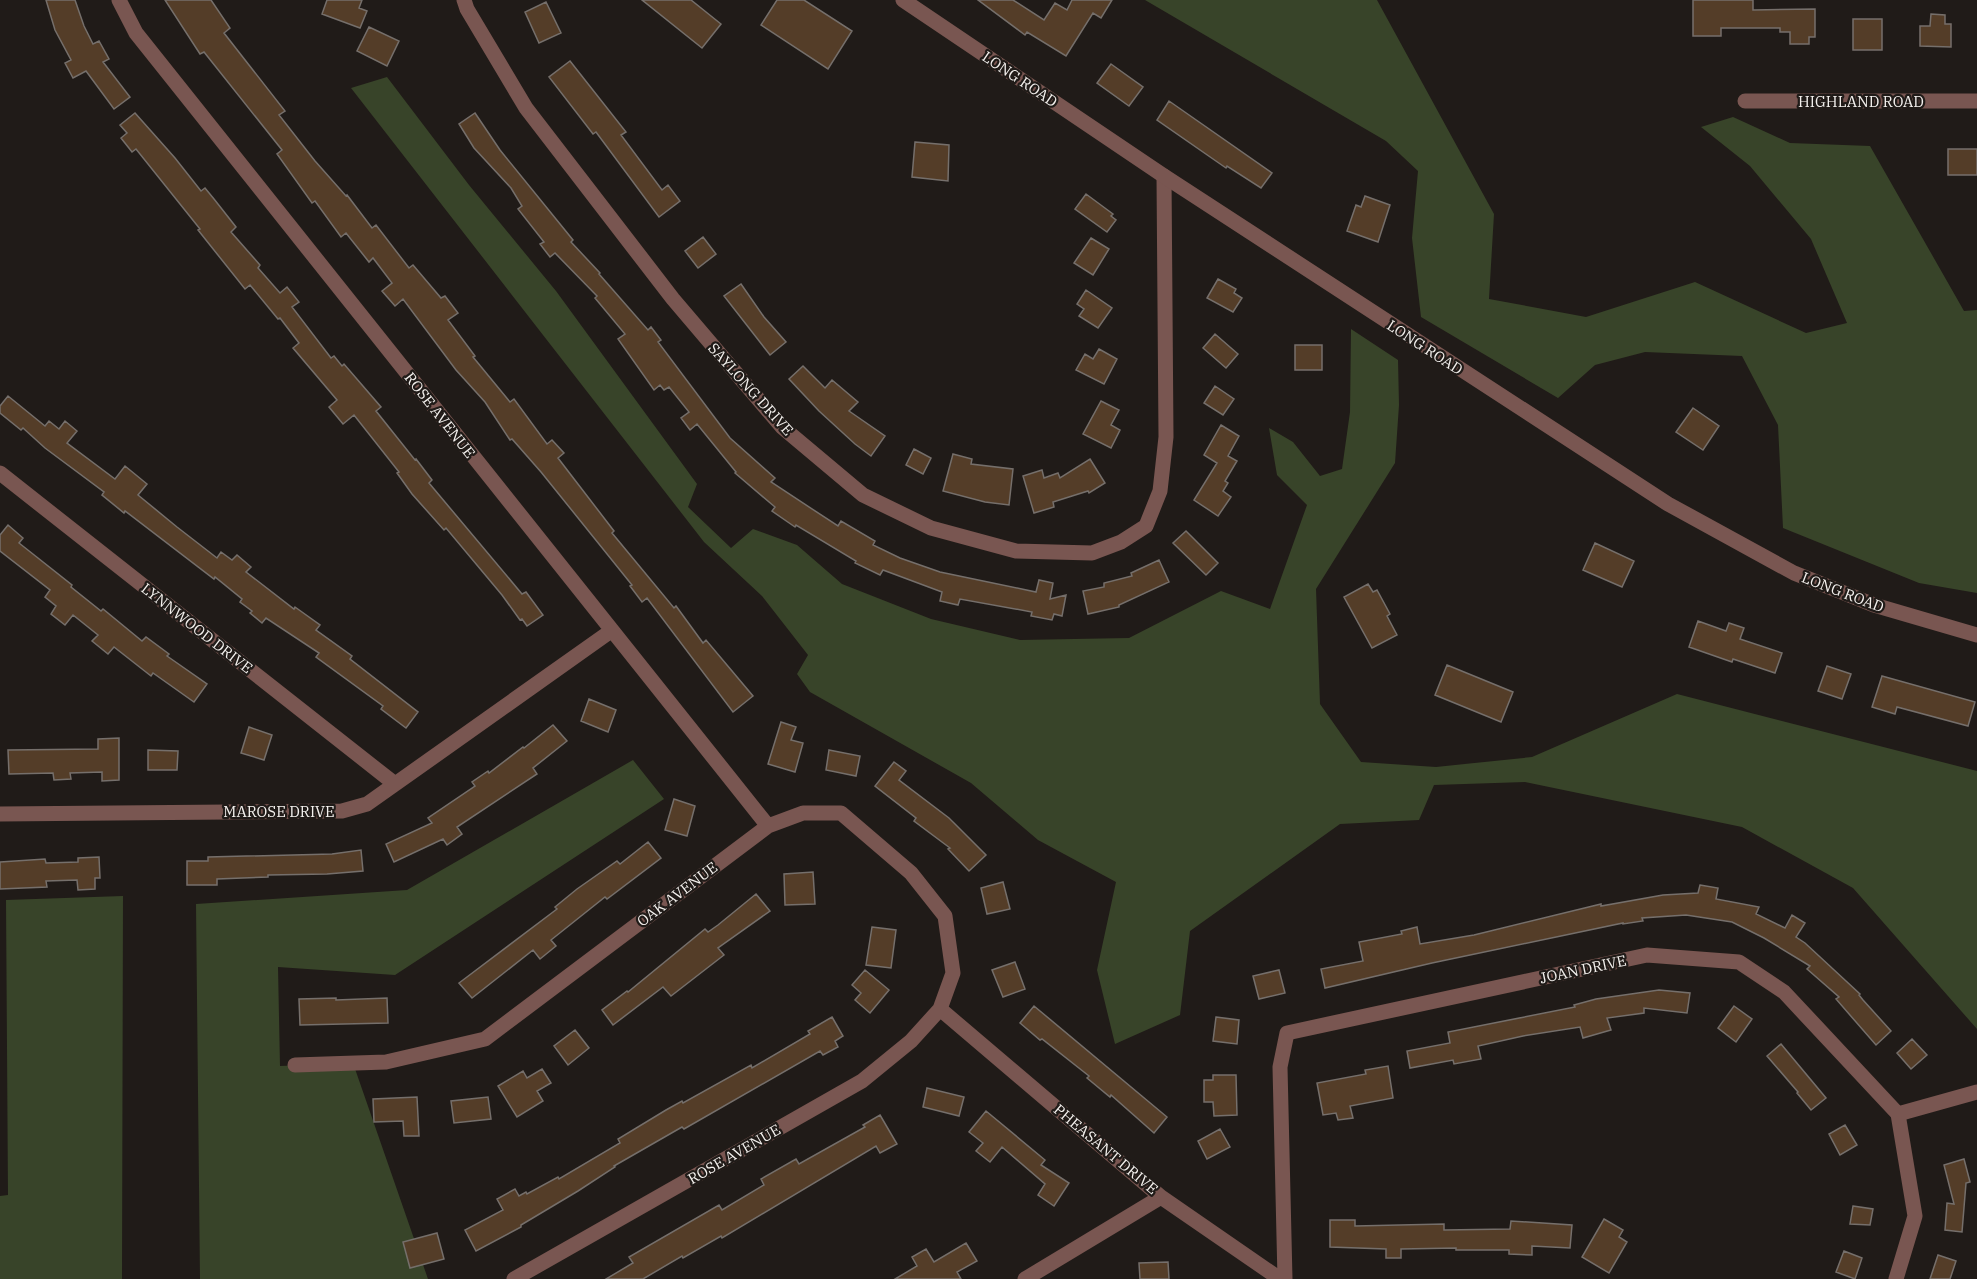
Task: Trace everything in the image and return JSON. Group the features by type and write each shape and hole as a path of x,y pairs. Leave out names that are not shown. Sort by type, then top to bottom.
{"street":[{"name":"ROSE AVENUE","path":"119,0 136,33 768,826"},
{"name":"SAYLONG DRIVE","path":"464,0 467,9 526,108 673,299 782,427 863,495 931,528 1016,551 1092,553 1121,542 1146,526 1154,509 1160,491 1166,437 1164,176"},
{"name":"LONG ROAD","path":"903,0 1164,176 1668,504 1794,573 1864,601 1977,635"},
{"name":"HIGHLAND ROAD","path":"1745,101 1977,101"},
{"name":"LYNNWOOD DRIVE","path":"0,473 395,784"},
{"name":"MAROSE DRIVE","path":"0,814 342,811 367,804 611,631"},
{"name":"OAK AVENUE","path":"295,1065 386,1062 485,1039 768,826 803,813 841,813 911,873 945,916 953,973 940,1009"},
{"name":"JOAN DRIVE","path":"1285,1279 1280,1067 1287,1033 1647,956 1740,962 1784,992 1898,1114"},
{"name":"ROSE AVENUE","path":"514,1279 862,1081 911,1041 940,1009"},
{"name":"PHEASANT DRIVE","path":"940,1009 1161,1197 1280,1279"},
{"path":"1896,1279 1915,1216 1898,1114 1977,1092"},
{"path":"1024,1279 1161,1197"}],"green space":[{"path":"1145,0 1377,0 1494,214 1489,299 1586,317 1695,282 1806,333 1847,323 1811,239 1750,166 1701,127 1733,117 1790,143 1870,146 1964,311 1977,310 1977,593 1919,583 1783,528 1778,425 1742,356 1645,352 1595,365 1558,398 1421,317 1412,238 1418,171 1386,141"},
{"path":"387,77 469,185 556,291 697,484 688,507 731,548 753,529 797,545 842,584 931,619 1020,640 1129,638 1221,591 1270,609 1307,505 1277,475 1269,428 1293,442 1320,476 1342,469 1350,412 1351,329 1398,360 1399,405 1395,463 1316,589 1320,704 1361,762 1436,767 1532,757 1677,694 1977,771 1977,1029 1853,888 1742,827 1525,782 1434,785 1419,820 1340,824 1190,931 1180,1015 1115,1044 1097,970 1116,882 1038,840 971,783 810,692 797,674 808,655 762,596 704,542 351,88"},
{"path":"633,760 664,799 395,975 278,967 280,1066 353,1063 428,1279 200,1279 196,904 407,890"},
{"path":"123,896 122,1279 0,1279 0,1196 8,1195 6,900"}],"building":[{"path":"46,0 75,0 93,44 99,41 109,59 103,62 130,97 114,109 86,71 73,78 65,63 71,60 55,30"},
{"path":"165,0 211,0 230,28 224,33 285,111 279,115 372,228 376,225 409,268 413,265 441,298 445,296 458,313 448,320 475,356 473,357 510,402 514,399 547,444 552,440 564,453 558,458 614,531 612,533 674,608 676,606 703,643 706,640 753,696 733,712 647,598 642,602 630,586 632,585 541,472 512,439 510,440 485,402 456,370 403,299 395,306 382,291 392,283 373,258 369,262 346,233 341,237 315,201 312,203 277,154 282,150 204,52 200,54"},
{"path":"327,0 362,0 359,8 367,11 360,28 322,14"},
{"path":"642,0 691,0 721,24 702,48"},
{"path":"777,0 804,0 852,31 828,69 761,25"},
{"path":"978,0 1013,0 1044,20 1055,3 1067,10 1072,0 1112,0 1101,18 1093,13 1066,56 1027,32 1025,35"},
{"path":"1693,0 1753,0 1753,10 1815,9 1815,37 1809,37 1809,44 1790,44 1790,32 1780,32 1780,28 1721,28 1721,36 1693,36"},
{"path":"546,2 561,33 539,43 525,12"},
{"path":"1931,14 1945,15 1945,24 1951,24 1951,47 1920,46 1920,26 1930,26"},
{"path":"1853,19 1882,19 1882,50 1853,50"},
{"path":"369,27 399,41 387,66 357,51"},
{"path":"570,61 626,132 621,135 662,190 668,185 680,201 659,217 596,132 593,134 549,77"},
{"path":"1111,64 1143,87 1129,106 1097,83"},
{"path":"1169,101 1272,173 1261,188 1227,166 1226,168 1157,120"},
{"path":"135,113 201,191 205,188 214,199 236,227 231,232 260,265 258,268 280,293 287,287 299,302 292,307 331,358 334,356 342,366 344,364 381,407 376,411 432,480 429,483 522,594 526,592 543,615 527,626 522,619 520,620 446,528 444,530 412,494 397,473 399,472 354,415 343,424 329,407 337,400 293,348 299,343 280,318 278,319 250,285 245,289 136,149 132,152 121,138 127,133 120,125"},
{"path":"475,113 500,150 573,240 571,242 648,330 651,327 661,340 658,342 730,438 775,478 771,482 838,526 841,521 875,541 873,545 900,558 940,572 1036,592 1039,580 1053,583 1050,599 1066,595 1062,616 1054,614 1052,620 1031,616 1032,612 960,599 958,605 940,601 942,592 883,570 880,575 855,563 856,561 796,525 795,527 772,511 775,507 735,473 697,424 690,430 681,418 689,412 669,387 664,390 660,385 654,390 618,339 625,334 595,298 597,296 555,253 550,257 540,244 544,242 518,209 522,206 511,188 474,148 459,124"},
{"path":"915,142 949,145 948,181 912,177"},
{"path":"1948,149 1977,149 1977,175 1948,175"},
{"path":"1086,194 1113,214 1111,216 1116,220 1107,232 1075,209"},
{"path":"1365,196 1390,205 1378,242 1347,231 1356,205 1361,207"},
{"path":"703,237 716,254 698,268 685,251"},
{"path":"1091,238 1109,249 1093,275 1074,263"},
{"path":"1218,279 1236,289 1234,293 1242,298 1233,312 1207,298"},
{"path":"741,284 764,317 786,342 770,355 724,296"},
{"path":"1086,290 1112,308 1098,328 1079,316 1084,309 1077,304"},
{"path":"1215,334 1238,354 1226,368 1203,348"},
{"path":"1295,345 1322,345 1322,370 1295,370"},
{"path":"1099,349 1117,359 1104,384 1076,370 1085,354 1093,359"},
{"path":"803,366 825,388 832,380 858,402 849,411 885,436 871,456 819,411 789,379"},
{"path":"1215,386 1234,399 1223,415 1204,403"},
{"path":"8,396 45,426 49,421 59,429 65,421 77,431 67,443 115,479 125,466 147,484 138,495 217,558 221,552 232,560 237,555 251,567 246,572 294,609 295,607 320,625 316,630 352,656 350,659 418,712 406,728 381,709 383,706 316,657 319,653 266,618 262,623 240,602 242,599 215,577 214,579 125,511 124,513 102,495 104,492 45,448 23,428 21,430 0,413 0,406"},
{"path":"1101,401 1119,410 1111,425 1120,430 1111,448 1083,434"},
{"path":"1693,408 1719,426 1703,450 1676,432"},
{"path":"1221,425 1239,436 1228,456 1237,461 1225,481 1228,483 1223,491 1231,497 1218,516 1194,500 1217,463 1204,455"},
{"path":"914,449 931,458 923,474 906,465"},
{"path":"953,454 972,459 971,464 1013,469 1009,505 985,502 943,491"},
{"path":"1090,459 1105,483 1089,493 1088,491 1053,502 1054,507 1034,513 1023,476 1042,470 1044,478 1058,473 1060,478"},
{"path":"8,525 23,538 19,543 101,611 103,609 142,641 146,637 169,654 167,656 207,684 194,702 153,673 151,676 114,647 108,654 92,641 98,635 73,615 65,625 51,614 56,606 45,597 50,590 0,551 0,535"},
{"path":"1186,531 1218,563 1206,575 1173,543"},
{"path":"1595,543 1634,561 1622,587 1583,570"},
{"path":"1159,560 1169,582 1119,607 1088,614 1083,591 1104,587 1104,583 1132,576 1131,573"},
{"path":"1368,584 1373,592 1377,590 1390,614 1387,616 1397,635 1372,648 1344,597"},
{"path":"1698,621 1726,631 1729,623 1744,628 1740,639 1782,653 1775,673 1733,659 1732,662 1689,647"},
{"path":"1447,665 1513,692 1501,722 1435,695"},
{"path":"1827,666 1851,674 1842,699 1818,691"},
{"path":"1882,676 1975,702 1968,726 1897,707 1895,714 1872,707"},
{"path":"589,699 616,710 608,732 581,721"},
{"path":"781,722 796,727 791,740 803,743 795,772 768,764"},
{"path":"553,725 567,741 533,768 537,774 457,827 462,834 447,845 443,839 394,862 386,844 432,823 428,818 475,786 472,782 488,771 489,773"},
{"path":"249,727 272,735 264,760 241,753"},
{"path":"119,738 119,780 102,781 102,772 70,773 71,779 54,780 53,773 9,774 8,750 98,749 98,739"},
{"path":"148,750 178,751 177,770 148,770"},
{"path":"829,750 860,756 856,776 826,770"},
{"path":"894,762 906,771 899,780 949,818 986,855 969,871 948,849 950,848 914,821 916,818 875,786"},
{"path":"674,799 695,806 687,836 665,830"},
{"path":"648,842 661,858 607,899 605,897 551,940 556,946 540,959 533,950 472,998 459,983 557,909 555,907 577,889 617,861 620,864"},
{"path":"361,850 363,871 217,879 217,885 187,885 187,861 208,861 208,857 332,854"},
{"path":"99,857 100,878 95,878 95,889 78,890 77,880 46,881 47,887 0,889 0,862 45,859 46,863 78,862 78,858"},
{"path":"813,872 815,904 785,905 784,874"},
{"path":"1003,882 1010,909 987,914 981,888"},
{"path":"1700,885 1718,888 1716,899 1759,907 1756,914 1785,928 1792,915 1805,923 1796,937 1860,994 1891,1031 1876,1045 1836,999 1839,997 1807,969 1810,966 1732,922 1686,915 1642,918 1643,921 1623,923 1432,963 1325,988 1321,969 1363,961 1359,942 1402,934 1401,931 1417,927 1420,944 1474,935 1601,904 1601,906 1663,895 1698,893"},
{"path":"756,894 770,911 718,948 724,955 671,996 663,987 613,1025 602,1010 628,992 705,929 708,932"},
{"path":"872,927 896,930 891,968 866,965"},
{"path":"1015,962 1025,989 1003,997 992,970"},
{"path":"865,970 889,990 870,1013 855,1000 861,993 852,985"},
{"path":"1279,970 1285,993 1259,999 1253,976"},
{"path":"1659,990 1690,993 1687,1013 1644,1008 1644,1013 1607,1018 1611,1030 1583,1038 1580,1027 1523,1036 1478,1046 1481,1059 1454,1064 1453,1060 1410,1068 1407,1051 1450,1043 1448,1032 1575,1007 1574,1005 1596,999"},
{"path":"336,998 336,1000 387,998 388,1023 300,1025 299,999"},
{"path":"1034,1006 1167,1117 1154,1133 1111,1095 1110,1097 1087,1078 1089,1076 1020,1023"},
{"path":"1734,1006 1752,1019 1736,1042 1718,1028"},
{"path":"832,1017 843,1036 835,1041 838,1047 823,1055 820,1051 684,1129 682,1127 614,1166 521,1227 476,1251 465,1230 503,1210 497,1199 515,1189 519,1196 526,1192 527,1194 558,1177 559,1179 620,1143 618,1139 666,1110 751,1065 752,1068 810,1034 808,1031"},
{"path":"1216,1017 1239,1020 1237,1044 1213,1041"},
{"path":"575,1030 589,1048 568,1065 554,1046"},
{"path":"1912,1039 1927,1055 1911,1069 1897,1053"},
{"path":"1781,1044 1826,1098 1811,1110 1767,1056"},
{"path":"1388,1066 1393,1098 1350,1106 1353,1118 1338,1120 1336,1113 1323,1115 1317,1083 1366,1074 1365,1070"},
{"path":"542,1069 551,1083 537,1091 543,1101 517,1117 498,1086 523,1071 527,1078"},
{"path":"1213,1075 1236,1075 1237,1115 1214,1116 1213,1102 1204,1102 1204,1080 1213,1080"},
{"path":"927,1088 964,1097 959,1116 923,1107"},
{"path":"417,1097 419,1136 404,1136 403,1121 374,1122 373,1099"},
{"path":"488,1097 491,1119 454,1123 451,1101"},
{"path":"986,1111 1045,1160 1041,1165 1069,1183 1054,1206 1038,1195 1045,1184 1002,1147 990,1162 976,1151 983,1143 969,1132"},
{"path":"880,1115 897,1144 880,1153 876,1146 722,1238 721,1236 683,1258 682,1256 643,1279 606,1279 633,1263 629,1257 719,1205 722,1210 764,1185 761,1179 796,1159 799,1164 865,1127 863,1125"},
{"path":"1845,1125 1857,1145 1840,1155 1829,1134"},
{"path":"1220,1129 1230,1147 1207,1159 1198,1141"},
{"path":"1964,1159 1970,1182 1966,1183 1962,1232 1945,1230 1947,1203 1954,1204 1944,1165"},
{"path":"1853,1206 1873,1209 1870,1225 1850,1224"},
{"path":"1604,1219 1623,1230 1619,1237 1627,1242 1609,1273 1582,1257"},
{"path":"1330,1220 1355,1220 1355,1226 1444,1224 1444,1230 1510,1229 1511,1221 1572,1225 1570,1248 1532,1246 1532,1255 1509,1254 1509,1250 1401,1249 1401,1258 1386,1258 1386,1249 1330,1247"},
{"path":"437,1233 444,1259 410,1268 403,1242"},
{"path":"966,1243 977,1261 957,1272 961,1279 895,1279 917,1266 912,1257 926,1249 934,1262"},
{"path":"1844,1251 1862,1258 1855,1279 1836,1272"},
{"path":"1938,1255 1956,1261 1950,1279 1930,1279"},
{"path":"1168,1262 1169,1279 1140,1279 1139,1263"}]}
